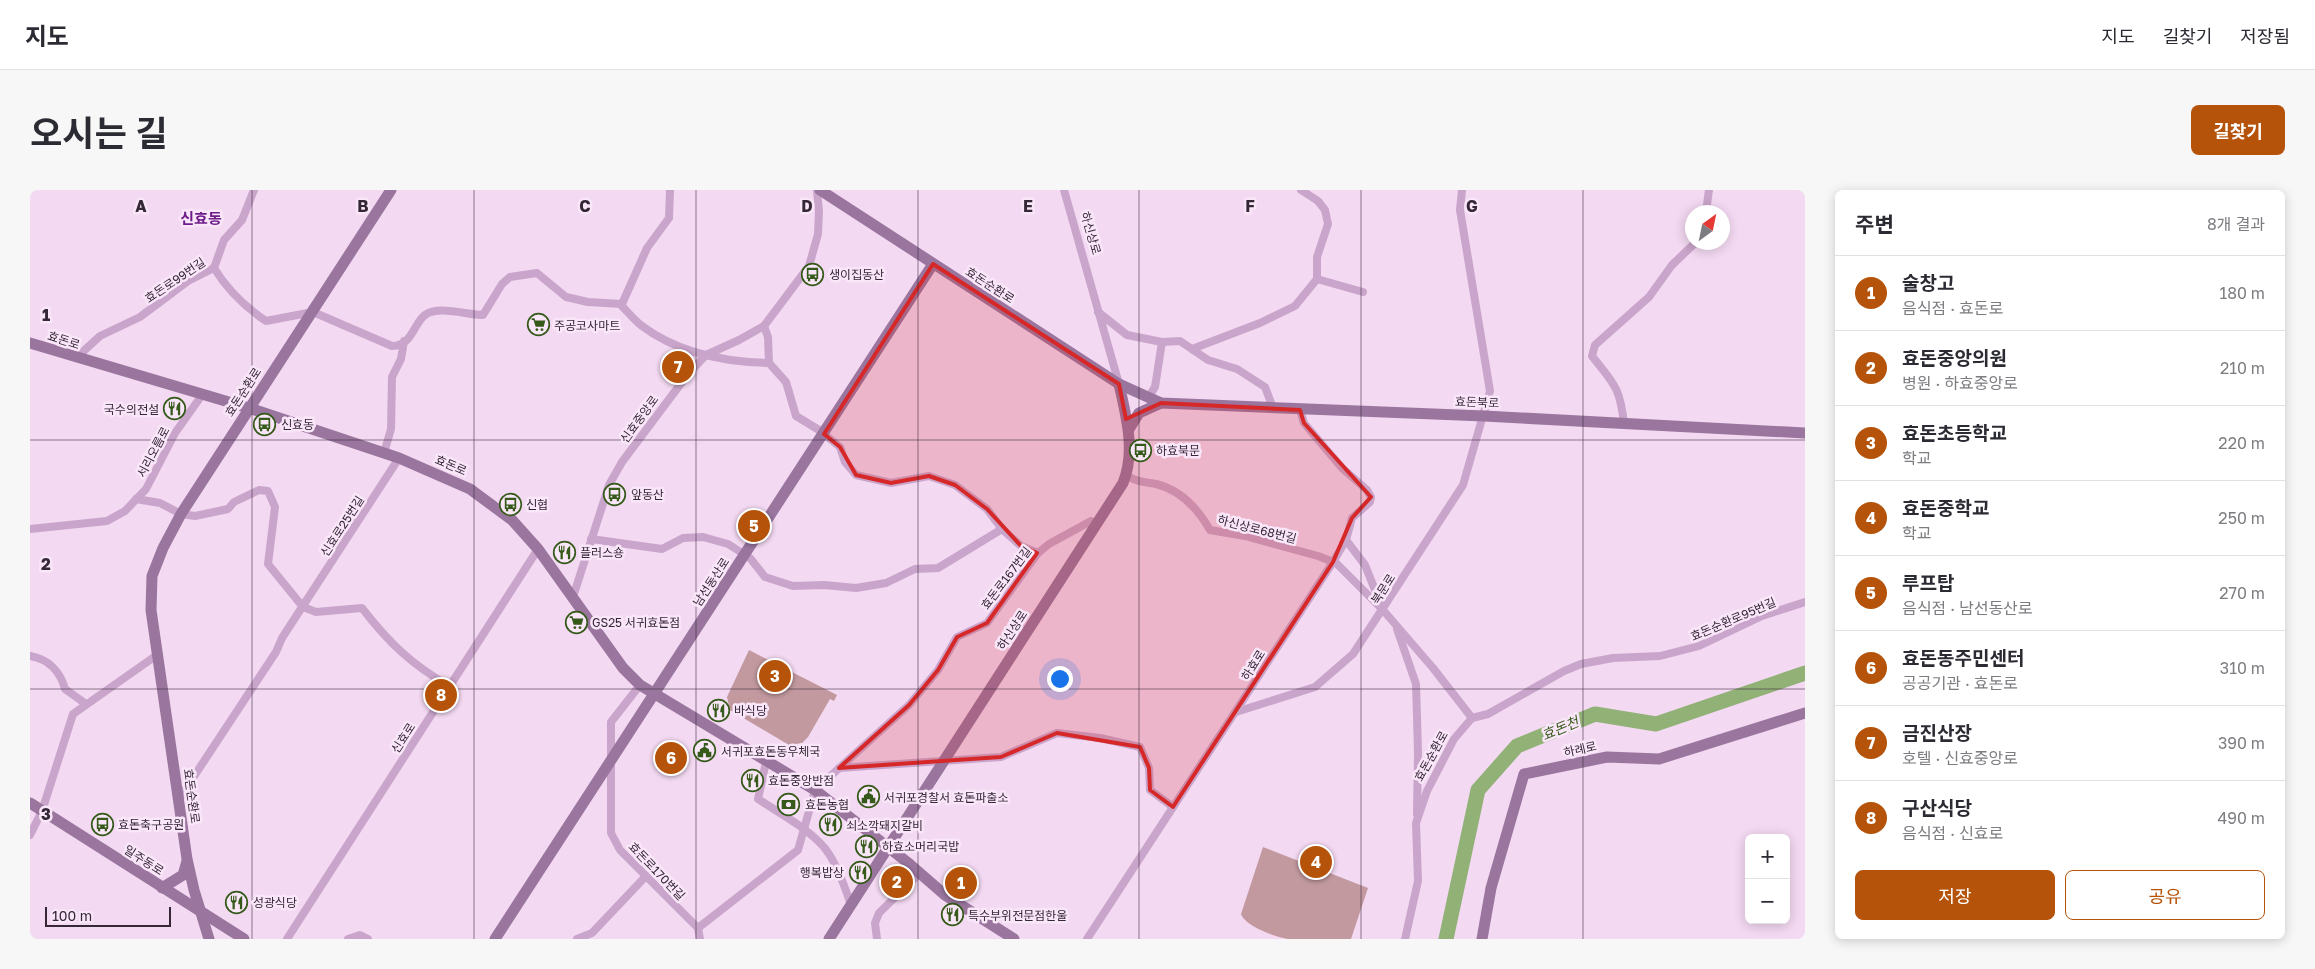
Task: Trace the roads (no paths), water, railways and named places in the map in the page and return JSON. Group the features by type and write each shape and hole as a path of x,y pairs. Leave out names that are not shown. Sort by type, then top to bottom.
{"street":[{"name":"효돈로99번길","path":"76,358 100,336 140,317 165,301 188,281 214,268 224,240 242,220 254,190"},
{"name":"효돈순환로","path":"209,939 199,911 188,860 151,610 152,576 163,548 182,514 248,408 313,312 391,190"},
{"path":"621,304 647,248 669,218 670,190"},
{"name":"효돈순환로","path":"818,190 1119,384 1148,398"},
{"name":"신효중앙로","path":"572,597 609,485 622,462 671,394 706,356 764,326 809,266 815,251 819,211 818,190"},
{"name":"하신상로","path":"829,939 1097,524 1126,475 1129,449 1128,429 1119,384 1064,190"},
{"path":"1192,349 1260,323 1295,306 1317,278 1317,257 1328,224 1325,210 1318,201 1301,190"},
{"name":"북문로","path":"1236,712 1315,687 1353,654 1463,486 1490,391 1460,210 1462,190"},
{"path":"1707,205 1710,190"},
{"path":"1624,424 1622,400 1613,381 1592,356 1595,345 1649,297 1672,265 1688,250"},
{"name":"남선동산로","path":"495,939 933,264"},
{"path":"214,268 233,293 252,312 266,321 313,312 392,346 399,345 414,334 425,315 440,310 467,315 483,315 502,284 510,277 537,273 566,297 588,302 621,304 641,326 672,344 692,352 733,361 769,364"},
{"path":"1317,278 1363,292"},
{"path":"1098,312 1127,335 1162,342 1180,340 1208,360 1237,369 1264,387 1273,408"},
{"path":"764,326 768,337 769,364 786,382 796,416 840,447 845,462 856,475 891,483 929,476 955,485 987,509 1002,529 1021,546 1038,553"},
{"path":"384,454 391,429 392,377 402,359 404,341"},
{"path":"1148,398 1155,387 1162,342"},
{"name":"효돈로","path":"30,343 248,408 400,458 470,489 512,520 538,548 623,668 640,685 815,790 946,895 1014,939"},
{"name":"서리오름로","path":"30,529 107,521 125,510 146,489 175,433 202,395"},
{"name":"효돈북로","path":"1148,398 1160,403 1484,416 1805,433"},
{"path":"1128,429 1139,413 1160,403"},
{"name":"하효로","path":"1087,939 1333,562 1346,540 1352,518 1370,502 1371,497 1367,490 1342,468 1304,423 1300,410"},
{"name":"신효로25번길","path":"179,799 400,458"},
{"name":"하신상로68번길","path":"1126,475 1135,481 1156,484 1179,495 1202,516 1210,530 1245,536 1333,562 1383,610"},
{"path":"136,499 160,503 182,514 195,516 228,509 234,502 259,490 268,491 275,507 268,564 303,606 316,612 362,608 378,629 400,652 422,671 449,686"},
{"name":"효돈로167번길","path":"815,790 909,705 938,670 957,637 987,623 1038,553 1049,544 1091,521 1097,524"},
{"path":"590,540 662,549 682,538 703,537 728,544 744,555 765,576 793,586 824,585 856,588 886,582 915,568 938,568 1002,529"},
{"path":"1346,540 1366,565 1383,610 1450,688 1472,718"},
{"name":"신효로","path":"287,939 538,548"},
{"name":"효돈순환로95번길","path":"1472,718 1488,714 1580,664 1613,658 1660,656 1699,646 1762,616 1805,602"},
{"path":"1396,625 1416,684 1418,752 1416,823"},
{"path":"30,836 42,811 72,714 157,655"},
{"path":"30,656 42,658 61,676 65,689 86,704"},
{"name":"효돈로170번길","path":"640,685 612,722 610,764 611,833 620,850 698,928"},
{"name":"하례로","path":"1482,939 1491,888 1524,774 1607,757 1659,759 1805,712"},
{"name":"효돈순환로","path":"1404,939 1418,881 1416,823 1427,791 1454,739 1472,718"},
{"path":"839,768 1001,757 1057,733 1100,738 1140,747 1149,768 1150,790 1173,807"},
{"path":"766,762 758,799 804,830 823,846 843,882 851,904"},
{"path":"700,939 698,928 798,850 815,790"},
{"name":"일주동로","path":"30,803 244,939"},
{"path":"162,888 183,875 188,860"},
{"path":"877,939 875,923 879,913 920,873"},
{"path":"577,939 592,933 646,876"},
{"path":"348,939 360,935 368,939"}],"waterway":[{"name":"효돈천","path":"1446,939 1478,790 1517,746 1595,714 1656,724 1805,673"}],"place":[{"name":"생이집동산","path":"813,274"},
{"name":"주공코사마트","path":"538,325"},
{"name":"금진산장","path":"678,367"},
{"name":"국수의전설","path":"175,409"},
{"name":"신효동","path":"265,424"},
{"name":"하효북문","path":"1140,450"},
{"name":"앞동산","path":"615,494"},
{"name":"신협","path":"510,504"},
{"name":"루프탑","path":"754,526"},
{"name":"플러스숑","path":"564,552"},
{"name":"GS25 서귀효돈점","path":"576,622"},
{"name":"효돈초등학교","path":"775,676"},
{"name":"구산식당","path":"441,695"},
{"name":"바식당","path":"718,710"},
{"name":"서귀포효돈동우체국","path":"705,751"},
{"name":"효돈동주민센터","path":"671,758"},
{"name":"효돈중앙반점","path":"752,780"},
{"name":"서귀포경찰서 효돈파출소","path":"868,797"},
{"name":"효돈농협","path":"789,804"},
{"name":"효돈축구공원","path":"102,824"},
{"name":"쇠소깍돼지갈비","path":"830,825"},
{"name":"하효소머리국밥","path":"866,846"},
{"name":"효돈중학교","path":"1316,862"},
{"name":"행복밥상","path":"860,872"},
{"name":"효돈중앙의원","path":"897,882"},
{"name":"술창고","path":"961,883"},
{"name":"성광식당","path":"237,902"},
{"name":"특수부위전문점한울","path":"952,915"}],"district":[{"name":"신효동","path":"201,218"}]}
